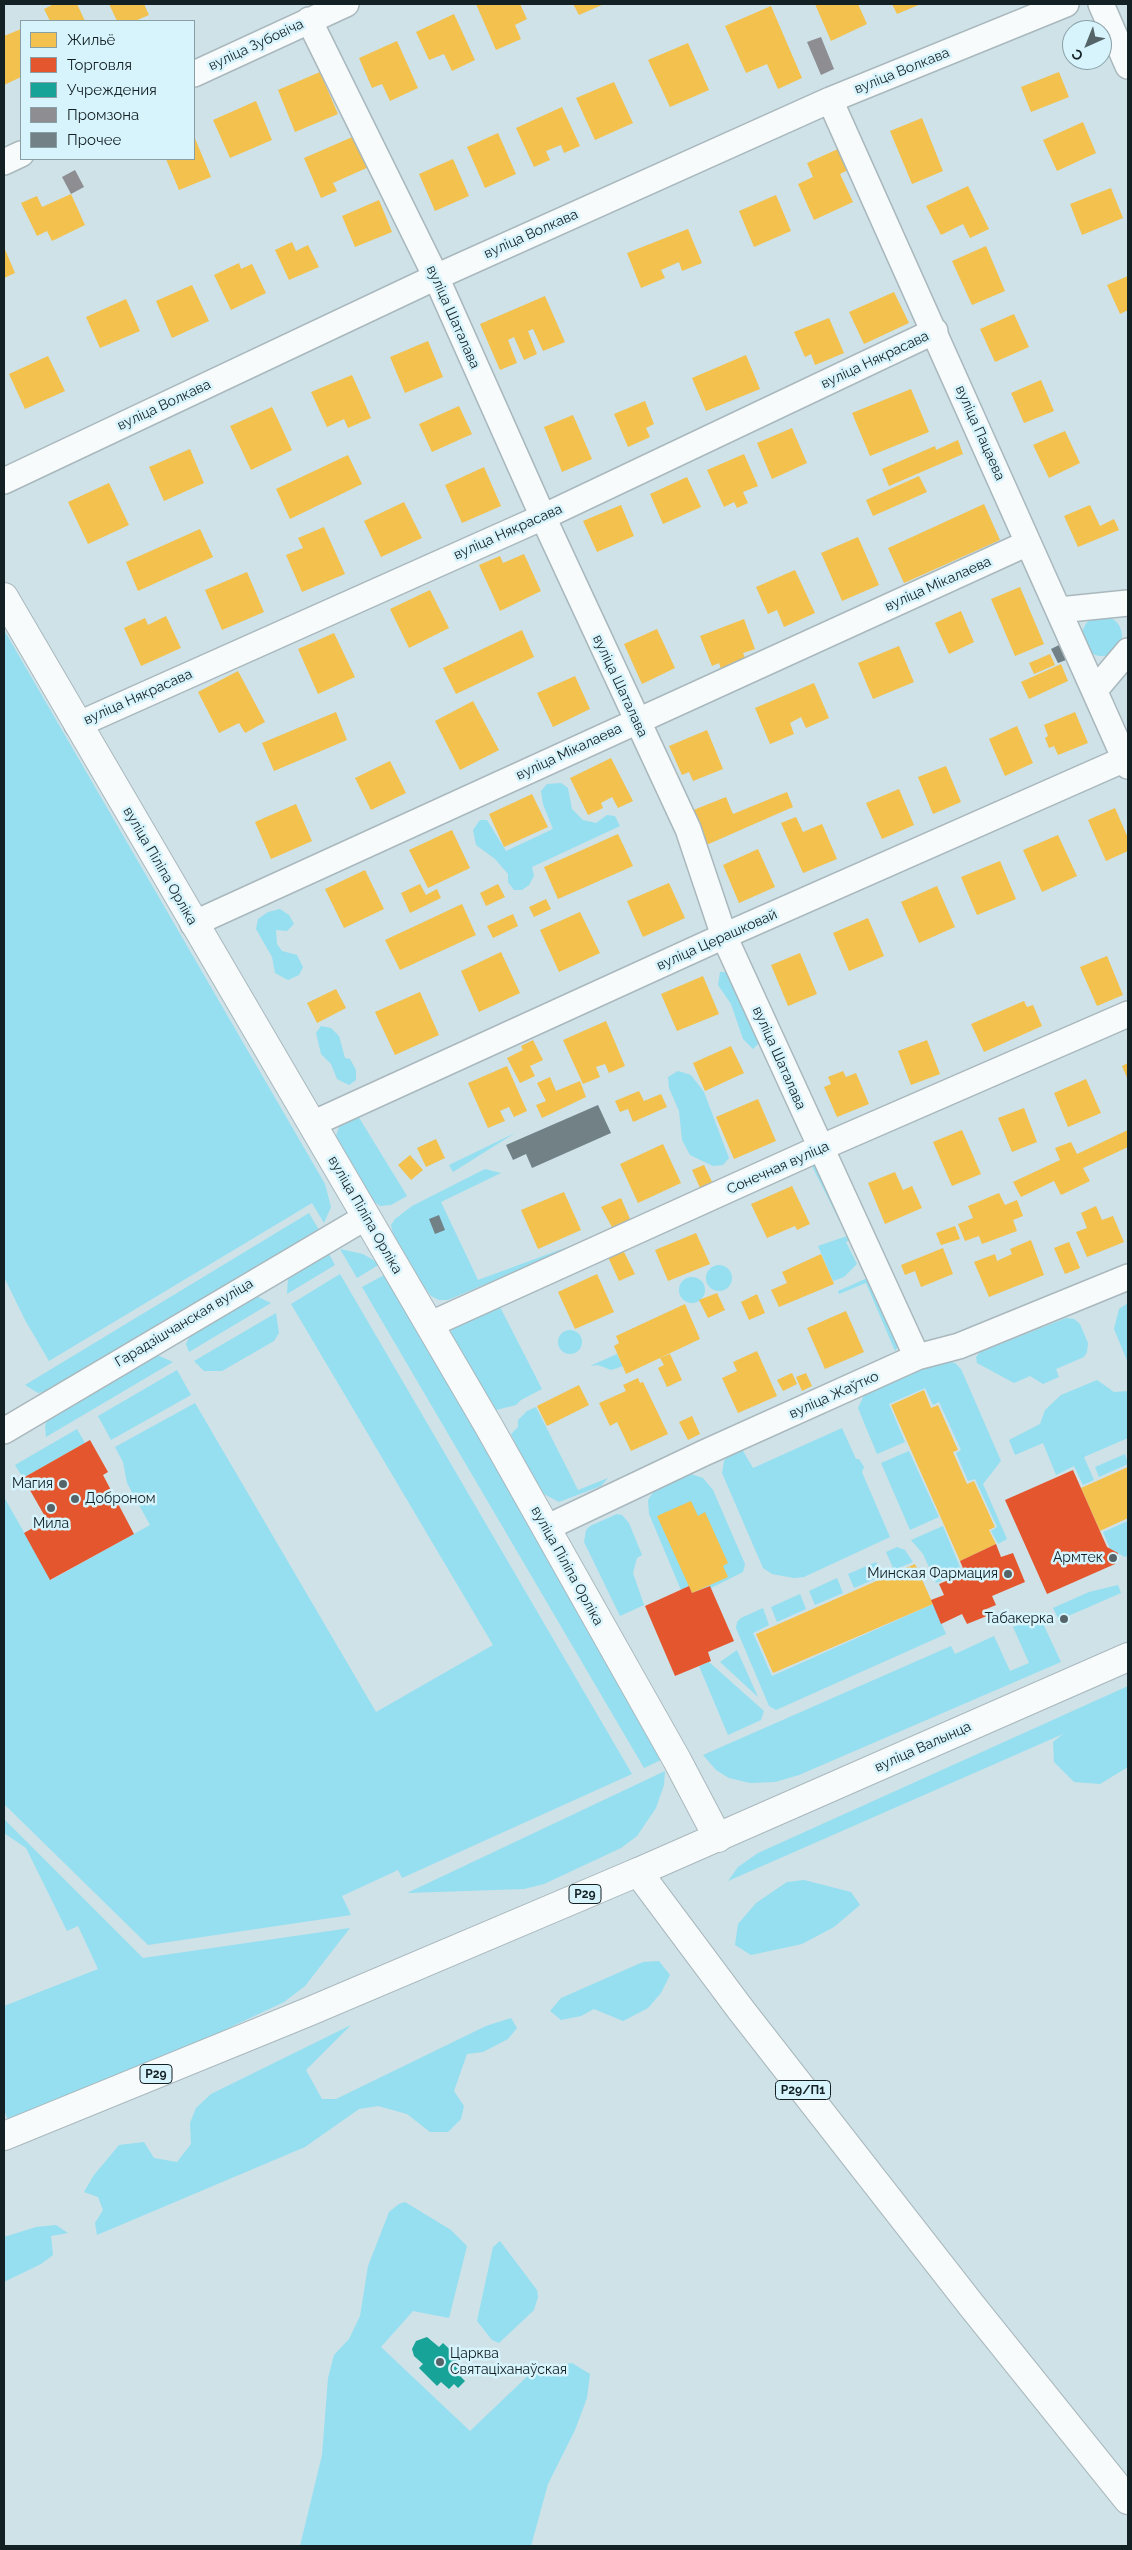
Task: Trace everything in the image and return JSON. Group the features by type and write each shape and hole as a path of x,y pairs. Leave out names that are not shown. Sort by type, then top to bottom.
{"main road":[{"name":"вуліца Піліпа Орліка","path":"4,597 546,1528 677,1760 718,1838"},
{"name":"вуліца Валынца","path":"718,1838 1128,1656"},
{"name":"Р29","path":"4,2136 317,2008 718,1838"},
{"name":"Р29/П1","path":"638,1872 741,2010 972,2306 1128,2500"}],"street":[{"name":"вуліца Зубовіча","path":"195,74 346,4"},
{"name":"вуліца Волкава","path":"4,481 436,277 830,100 1066,4"},
{"path":"1101,4 1128,66"},
{"name":"вуліца Шаталава","path":"309,20 436,277 636,721 688,829 724,936 917,1357"},
{"name":"вуліца Пацаева","path":"830,100 1127,762"},
{"path":"4,162 20,154"},
{"name":"вуліца Някрасава","path":"77,725 543,516 935,331"},
{"name":"вуліца Мікалаева","path":"193,924 1028,543"},
{"path":"1059,610 1128,603"},
{"path":"1095,690 1128,651"},
{"name":"вуліца Церашковай","path":"312,1124 724,936 1127,762"},
{"name":"Сонечная вуліца","path":"429,1325 820,1148 1128,1014"},
{"name":"Гарадзішчанская вуліца","path":"4,1431 366,1217"},
{"name":"вуліца Жаўтко","path":"546,1528 704,1452 917,1357 958,1346 1128,1277"}],"shaded area":[{"path":"1102,616 1113,619 1119,625 1122,636 1119,647 1113,653 1102,656 1091,653 1085,647 1082,636 1085,625 1091,619"},
{"path":"4,630 325,1184 331,1207 324,1223 312,1203 49,1361 25,1320 4,1277"},
{"path":"561,783 568,788 572,809 583,820 596,823 607,815 615,816 620,826 532,867 534,876 529,885 522,890 514,890 508,882 508,874 495,859 476,845 473,830 480,820 487,820 506,851 553,829 543,804 541,791 547,784"},
{"path":"280,909 289,915 294,924 287,931 276,930 277,944 282,951 297,955 303,967 299,975 288,980 275,973 272,957 256,929 258,919 268,912"},
{"path":"720,972 733,972 760,1042 753,1049 743,1039 731,1004 718,985"},
{"path":"321,1026 331,1028 339,1036 345,1058 350,1059 356,1070 356,1080 349,1085 337,1079 331,1064 321,1054 316,1033"},
{"path":"678,1071 691,1075 704,1092 729,1158 723,1165 713,1166 690,1155 682,1140 679,1111 669,1088 668,1077"},
{"path":"358,1116 407,1196 391,1205 380,1206 370,1198 337,1143 336,1136 341,1121"},
{"path":"515,1133 453,1172 449,1165"},
{"path":"814,1163 822,1181 831,1189 855,1237 846,1242 857,1264 844,1277 833,1281 818,1246 847,1236 812,1166 654,1236"},
{"path":"485,1169 501,1173 441,1202 478,1280 611,1231 448,1300 439,1300 431,1296 413,1271 393,1234 391,1225 395,1219 412,1206"},
{"path":"309,1213 319,1230 50,1390 38,1393 25,1385"},
{"path":"340,1249 363,1254 380,1264 357,1278"},
{"path":"328,1252 335,1265 287,1294 288,1278 293,1270"},
{"path":"719,1265 728,1269 732,1278 728,1287 719,1291 710,1287 706,1278 710,1269"},
{"path":"588,1266 500,1307 542,1389 521,1400 516,1405 496,1410 492,1407 452,1338 453,1326"},
{"path":"340,1274 632,1774 402,1878 398,1870 342,1896 351,1915 148,1945 4,1804 4,1497 51,1580 150,1525 127,1483 123,1462 115,1447 195,1403 376,1712 493,1645 291,1304"},
{"path":"386,1274 663,1759 644,1768 362,1287"},
{"path":"692,1277 701,1281 705,1290 701,1299 692,1303 683,1299 679,1290 683,1281"},
{"path":"869,1279 899,1346 895,1351 866,1283 839,1294 838,1291"},
{"path":"256,1296 271,1303 189,1352 186,1344 192,1331"},
{"path":"1128,1303 1128,1363 1114,1329 1119,1309"},
{"path":"276,1313 279,1333 274,1341 222,1371 204,1371 194,1361"},
{"path":"1066,1318 1074,1319 1080,1324 1088,1343 1087,1352 1084,1357 1056,1369 1059,1377 1043,1384 1030,1376 1014,1383 977,1363 976,1357 980,1352"},
{"path":"565,1330 575,1330 582,1337 582,1347 575,1354 565,1354 558,1347 558,1337"},
{"path":"617,1354 623,1366 611,1370 598,1365 590,1366"},
{"path":"157,1355 173,1362 46,1437 45,1426 47,1420 150,1357"},
{"path":"946,1361 955,1363 961,1369 1001,1461 983,1484 1007,1539 998,1544 991,1531 997,1527 975,1479 968,1481 956,1453 961,1450 939,1402 933,1405 925,1388 889,1404 905,1442 877,1454 858,1408 865,1393 925,1366"},
{"path":"177,1370 191,1395 111,1440 98,1416"},
{"path":"1097,1380 1114,1392 1128,1391 1128,1438 1084,1457 1094,1480 1083,1485 1074,1466 1056,1475 1043,1443 1015,1455 1009,1440 1040,1424 1045,1410 1061,1395"},
{"path":"536,1407 578,1490 608,1478 601,1486 559,1502 544,1494 511,1434 518,1427 518,1420 527,1411"},
{"path":"842,1428 856,1459 859,1459 864,1467 862,1472 890,1537 804,1577 794,1578 772,1574 763,1568 722,1473 724,1461 728,1455 739,1450 743,1451 753,1468"},
{"path":"77,1429 85,1443 23,1478 15,1465"},
{"path":"909,1451 939,1517 910,1530 881,1463"},
{"path":"1125,1454 1128,1464 1099,1477 1095,1467"},
{"path":"691,1474 703,1478 713,1490 745,1564 743,1572 711,1588 709,1586 692,1593 689,1586 681,1590 649,1514 648,1500 654,1491"},
{"path":"617,1514 622,1515 629,1523 642,1555 637,1558 633,1573 644,1605 620,1616 584,1542 586,1530 590,1526"},
{"path":"1128,1521 1128,1556 1125,1557 1110,1549 1103,1532"},
{"path":"943,1526 962,1572 936,1583 923,1554 911,1540"},
{"path":"897,1547 905,1550 913,1562 894,1570 886,1552"},
{"path":"876,1562 882,1576 854,1588 848,1574"},
{"path":"837,1578 843,1593 815,1605 809,1591"},
{"path":"1118,1585 1121,1593 1059,1620 1053,1608 1089,1592"},
{"path":"800,1594 806,1609 777,1622 771,1607"},
{"path":"933,1604 946,1634 776,1710 769,1706 736,1628 737,1622 741,1618 763,1608 769,1625 753,1633 772,1676"},
{"path":"1039,1615 1061,1662 799,1775 775,1782 750,1783 729,1778 716,1770 703,1755 951,1646 955,1654 994,1636 1010,1671 1029,1663 1013,1627"},
{"path":"737,1650 758,1697 720,1662"},
{"path":"709,1662 764,1711 761,1720 728,1735 699,1666"},
{"path":"1128,1686 1128,1767 1100,1784 1074,1782 1054,1762 1053,1742 1063,1734 728,1881 738,1867 758,1853"},
{"path":"665,1771 664,1785 656,1808 637,1836 621,1848 544,1884 524,1889 407,1893"},
{"path":"4,1819 143,1958 350,1928 305,1986 284,2002 12,2130 4,2110 4,2006 98,1969 78,1926 67,1931 26,1848 4,1833"},
{"path":"804,1880 851,1892 860,1905 834,1927 802,1944 751,1955 735,1945 738,1924 756,1903 787,1882"},
{"path":"659,1961 670,1975 661,1993 648,2008 623,2021 594,2009 581,2016 561,2020 550,2011 561,1998 643,1962"},
{"path":"511,2018 517,2028 508,2039 483,2052 467,2054 454,2091 464,2106 461,2119 448,2132 430,2132 407,2114 378,2106 359,2109 305,2147 97,2235 95,2223 103,2210 98,2197 84,2192 94,2175 119,2145 144,2142 154,2158 177,2162 191,2144 190,2123 196,2108 211,2094 351,2025 306,2070 322,2099 336,2099 486,2026"},
{"path":"405,2202 451,2230 467,2246 449,2318 413,2311 381,2347 470,2431 534,2370 572,2363 590,2374 587,2398 575,2430 548,2484 531,2546 300,2546 322,2455 328,2378 334,2355 349,2339 360,2316 368,2266 389,2212"},
{"path":"56,2225 68,2233 51,2236 53,2255 41,2264 4,2282 4,2237 36,2227"},
{"path":"500,2241 537,2290 538,2297 534,2310 499,2343 492,2340 477,2321 493,2247"}],"building: Жильё":[{"path":"54,4 77,4 85,20 50,20 44,9"},
{"path":"109,4 144,4 149,15 137,20 117,20"},
{"path":"476,4 520,4 527,19 515,25 521,39 496,50"},
{"path":"573,4 604,4 579,15"},
{"path":"815,4 858,4 867,24 831,41"},
{"path":"892,4 921,4 897,14"},
{"path":"771,6 802,78 778,89 767,64 746,73 725,26"},
{"path":"454,14 475,60 452,71 444,54 429,60 416,32"},
{"path":"20,29 20,77 4,85 4,36"},
{"path":"397,41 418,88 390,101 382,84 372,88 359,58"},
{"path":"688,43 709,90 670,107 648,60"},
{"path":"320,72 338,114 295,132 278,90"},
{"path":"1059,72 1069,97 1031,112 1021,87"},
{"path":"614,82 633,123 595,140 576,98"},
{"path":"256,101 272,140 230,158 213,120"},
{"path":"562,107 580,146 564,153 561,145 546,151 550,160 534,167 516,128"},
{"path":"922,118 943,171 912,184 890,131"},
{"path":"1083,122 1096,153 1057,171 1043,140"},
{"path":"498,133 516,174 485,188 467,147"},
{"path":"357,135 371,166 333,183 337,191 321,198 304,158"},
{"path":"195,138 211,177 179,190 166,160 195,160"},
{"path":"838,149 848,170 840,174 853,202 814,220 798,184 813,177 807,163"},
{"path":"453,159 469,196 435,211 419,174"},
{"path":"968,186 989,229 970,238 963,224 941,235 926,206"},
{"path":"1111,188 1123,218 1082,235 1070,204"},
{"path":"71,194 85,225 52,241 47,231 37,236 21,203 37,196 42,207"},
{"path":"776,195 791,231 754,247 739,211"},
{"path":"379,200 392,232 355,247 342,216"},
{"path":"688,229 702,263 682,271 679,262 661,270 665,278 641,288 627,253"},
{"path":"292,242 296,251 308,245 319,267 289,280 275,250"},
{"path":"986,246 1005,291 972,305 952,261"},
{"path":"4,247 15,273 4,278"},
{"path":"239,263 241,269 252,264 266,293 231,310 214,275"},
{"path":"1128,276 1128,310 1120,314 1107,285"},
{"path":"192,285 209,321 172,338 156,301"},
{"path":"894,292 909,323 864,344 849,312"},
{"path":"545,296 565,342 543,351 533,329 528,331 537,354 524,360 514,337 508,340 517,363 500,370 480,324"},
{"path":"126,299 140,331 100,348 86,317"},
{"path":"1014,314 1029,347 995,362 980,329"},
{"path":"829,318 844,353 815,365 811,354 805,357 794,332"},
{"path":"428,341 443,377 405,393 390,357"},
{"path":"746,355 760,389 706,411 692,378"},
{"path":"48,356 65,391 25,409 9,374"},
{"path":"352,375 371,418 348,428 344,419 327,427 311,392"},
{"path":"1041,380 1054,411 1024,423 1011,393"},
{"path":"911,389 929,432 870,456 852,413"},
{"path":"645,401 654,424 646,428 650,437 628,447 614,414"},
{"path":"459,406 472,434 432,452 419,424"},
{"path":"272,407 292,450 251,470 230,426"},
{"path":"573,415 592,459 562,472 544,427"},
{"path":"792,428 807,463 772,479 757,443"},
{"path":"1065,431 1080,463 1049,478 1033,445"},
{"path":"958,440 963,454 889,486 882,469 935,446 936,450"},
{"path":"190,449 204,483 164,501 149,467"},
{"path":"744,454 758,486 743,492 748,503 737,508 734,502 724,507 707,470"},
{"path":"348,455 362,484 290,519 276,489"},
{"path":"484,467 501,506 462,523 445,485"},
{"path":"919,476 927,492 873,516 866,500"},
{"path":"687,477 701,507 663,524 650,494"},
{"path":"109,483 129,525 88,544 68,502"},
{"path":"404,502 422,538 381,557 364,521"},
{"path":"984,504 1000,540 904,583 888,548"},
{"path":"621,505 634,536 597,552 583,521"},
{"path":"1090,505 1100,526 1114,519 1119,530 1078,547 1064,516"},
{"path":"324,527 345,574 302,592 286,555 303,548 298,538"},
{"path":"200,529 213,557 138,591 126,562"},
{"path":"858,537 879,585 842,601 821,553"},
{"path":"524,554 541,591 500,611 479,565 500,556 503,563"},
{"path":"795,570 815,613 784,627 777,610 768,614 756,587"},
{"path":"247,572 264,612 222,630 205,590"},
{"path":"1020,587 1044,644 1015,656 991,599"},
{"path":"430,590 449,628 409,648 390,609"},
{"path":"961,611 974,642 949,654 935,623"},
{"path":"166,616 181,648 141,666 124,628 145,618 148,625"},
{"path":"744,619 755,649 743,653 746,660 721,669 719,663 712,666 700,636"},
{"path":"657,629 675,668 642,684 624,644"},
{"path":"522,630 534,657 456,694 443,668"},
{"path":"334,633 355,677 318,694 298,649"},
{"path":"899,646 914,682 873,699 858,663"},
{"path":"1050,654 1055,665 1034,674 1029,663"},
{"path":"1061,664 1068,681 1029,699 1021,682"},
{"path":"238,671 265,722 245,733 239,723 219,733 198,692"},
{"path":"575,676 590,709 553,727 537,693"},
{"path":"814,683 829,718 806,728 801,717 790,723 794,734 770,744 755,708"},
{"path":"473,701 499,750 460,770 435,721"},
{"path":"336,712 347,740 274,771 262,743"},
{"path":"1075,712 1088,743 1058,755 1054,746 1049,748 1045,738 1048,736 1044,725"},
{"path":"1017,726 1033,763 1005,776 989,739"},
{"path":"707,730 723,769 693,781 689,772 682,775 669,746"},
{"path":"611,758 633,801 618,808 612,797 601,803 603,808 588,815 570,778"},
{"path":"390,761 406,793 371,810 355,778"},
{"path":"946,766 961,802 933,814 918,777"},
{"path":"899,789 914,825 882,839 866,803"},
{"path":"787,792 793,807 704,846 691,811 726,797 733,814"},
{"path":"532,794 548,827 504,847 489,814"},
{"path":"296,804 312,841 271,859 255,822"},
{"path":"1115,808 1128,838 1128,851 1106,861 1088,820"},
{"path":"796,817 803,832 822,824 837,859 803,873 781,823"},
{"path":"452,830 470,868 428,888 409,850"},
{"path":"618,834 633,866 558,899 544,867"},
{"path":"1058,835 1077,876 1042,892 1023,850"},
{"path":"758,849 775,887 739,903 723,865"},
{"path":"1000,861 1016,899 977,915 961,877"},
{"path":"365,870 384,909 344,928 325,889"},
{"path":"669,883 685,918 643,937 627,901"},
{"path":"420,884 426,895 437,889 441,898 410,913 401,893"},
{"path":"498,884 505,897 486,906 480,893"},
{"path":"937,886 955,927 919,943 901,902"},
{"path":"546,899 551,909 534,917 529,907"},
{"path":"462,904 476,935 400,970 385,940"},
{"path":"580,912 600,953 559,972 540,930"},
{"path":"513,914 518,926 493,938 487,926"},
{"path":"868,918 884,956 849,971 833,933"},
{"path":"501,952 520,993 479,1012 461,971"},
{"path":"800,953 817,994 788,1006 771,965"},
{"path":"1107,956 1123,995 1097,1006 1080,967"},
{"path":"703,976 719,1014 677,1031 661,994"},
{"path":"336,989 346,1008 317,1023 307,1003"},
{"path":"420,992 439,1035 395,1055 375,1012"},
{"path":"1024,1001 1027,1007 1033,1005 1042,1026 984,1052 971,1024"},
{"path":"606,1021 625,1066 609,1073 605,1064 596,1067 600,1077 583,1084 563,1040"},
{"path":"533,1040 543,1060 530,1066 535,1076 520,1083 507,1058 523,1050 521,1046"},
{"path":"927,1040 940,1074 911,1085 898,1051"},
{"path":"731,1046 744,1073 705,1091 693,1063"},
{"path":"1128,1063 1128,1080 1122,1066"},
{"path":"507,1066 527,1111 514,1117 509,1107 500,1111 505,1121 488,1128 468,1083"},
{"path":"843,1071 846,1077 856,1073 869,1104 837,1117 824,1087 831,1084 828,1077"},
{"path":"550,1077 556,1091 580,1081 586,1097 542,1118 536,1105 546,1101 537,1083"},
{"path":"1086,1079 1101,1113 1068,1127 1054,1093"},
{"path":"639,1091 644,1101 661,1094 667,1107 633,1122 628,1109 620,1112 615,1101"},
{"path":"758,1099 776,1141 734,1159 716,1117"},
{"path":"1024,1108 1037,1142 1012,1152 998,1118"},
{"path":"962,1130 981,1174 952,1186 933,1142"},
{"path":"1128,1130 1128,1147 1083,1168 1090,1181 1061,1195 1054,1181 1021,1197 1013,1182 1060,1160 1055,1148 1071,1142 1077,1154"},
{"path":"436,1139 445,1158 426,1167 417,1148"},
{"path":"663,1144 681,1183 638,1203 620,1164"},
{"path":"410,1155 423,1170 411,1180 398,1165"},
{"path":"704,1165 713,1184 701,1190 692,1170"},
{"path":"895,1172 903,1190 912,1186 922,1208 885,1224 868,1183"},
{"path":"792,1186 810,1224 797,1230 795,1226 767,1238 751,1204"},
{"path":"564,1192 581,1230 538,1249 521,1210"},
{"path":"999,1193 1005,1205 1017,1200 1023,1216 1013,1220 1017,1231 982,1244 979,1236 965,1241 958,1224 973,1218 968,1206"},
{"path":"621,1198 631,1221 613,1229 601,1207"},
{"path":"1096,1206 1102,1220 1113,1216 1124,1242 1087,1257 1076,1232 1087,1228 1081,1213"},
{"path":"955,1226 960,1239 941,1245 936,1233"},
{"path":"696,1233 710,1264 668,1281 655,1250"},
{"path":"1031,1240 1044,1275 989,1297 974,1262 995,1254 997,1261 1012,1254 1010,1249"},
{"path":"1069,1242 1080,1268 1065,1274 1054,1248"},
{"path":"943,1248 953,1274 921,1287 915,1271 905,1275 901,1265"},
{"path":"623,1250 635,1274 619,1281 608,1257"},
{"path":"821,1254 834,1284 779,1307 771,1290 787,1283 782,1272"},
{"path":"597,1274 614,1312 575,1329 558,1292"},
{"path":"717,1293 725,1310 708,1318 699,1300"},
{"path":"757,1294 765,1313 749,1320 741,1302"},
{"path":"685,1304 700,1339 626,1374 614,1346 619,1343 616,1336"},
{"path":"846,1311 864,1352 825,1369 807,1328"},
{"path":"757,1351 777,1396 738,1413 722,1378 737,1371 733,1362"},
{"path":"670,1354 682,1380 667,1387 658,1368 664,1365 660,1358"},
{"path":"792,1373 797,1384 783,1391 777,1380"},
{"path":"806,1373 812,1386 802,1391 796,1377"},
{"path":"638,1378 640,1383 643,1382 668,1434 631,1451 617,1422 610,1426 599,1403 626,1391 623,1385"},
{"path":"579,1385 589,1405 547,1426 537,1406"},
{"path":"924,1390 931,1408 938,1405 958,1450 953,1452 967,1484 974,1481 995,1527 989,1530 996,1544 960,1561 891,1405"},
{"path":"692,1416 700,1434 688,1440 679,1422"},
{"path":"1128,1467 1128,1518 1100,1531 1081,1488"},
{"path":"691,1501 698,1516 705,1512 728,1563 723,1566 728,1577 692,1593 657,1516"},
{"path":"915,1564 933,1604 773,1673 756,1634"}],"building: Торговля":[{"name":"Доброном","path":"90,1440 108,1472 103,1475 134,1534 50,1580 24,1533 47,1520 23,1478"},
{"path":"1073,1470 1107,1547 1118,1553 1115,1564 1047,1594 1005,1500"},
{"path":"996,1544 1001,1557 1013,1553 1025,1582 992,1596 996,1605 984,1610 987,1616 967,1624 962,1614 941,1624 931,1600 944,1595 939,1584 965,1573 960,1561"},
{"path":"689,1586 692,1593 710,1586 734,1641 708,1652 711,1661 675,1676 645,1606"}],"building: Учреждения":[{"name":"Царква Святаціханаўская","path":"427,2337 439,2347 443,2343 461,2360 457,2365 465,2372 461,2377 465,2381 458,2388 454,2384 449,2389 441,2382 437,2386 419,2368 423,2364 414,2356 412,2349 416,2341"}],"building: Промзона":[{"path":"821,37 834,69 821,75 807,42"},
{"path":"75,170 84,187 71,194 62,177"}],"building: Прочее":[{"path":"1059,645 1066,660 1058,663 1051,649"},
{"path":"598,1105 611,1133 532,1168 526,1154 513,1160 506,1145"},
{"path":"439,1215 445,1230 435,1234 429,1219"}],"place":[{"name":"Магия","path":"63,1484"},
{"name":"Доброном","path":"75,1499"},
{"name":"Мила","path":"51,1508"},
{"name":"Армтек","path":"1113,1558"},
{"name":"Минская Фармация","path":"1008,1574"},
{"name":"Табакерка","path":"1064,1619"},
{"name":"Царква Святаціханаўская","path":"440,2362"}]}
